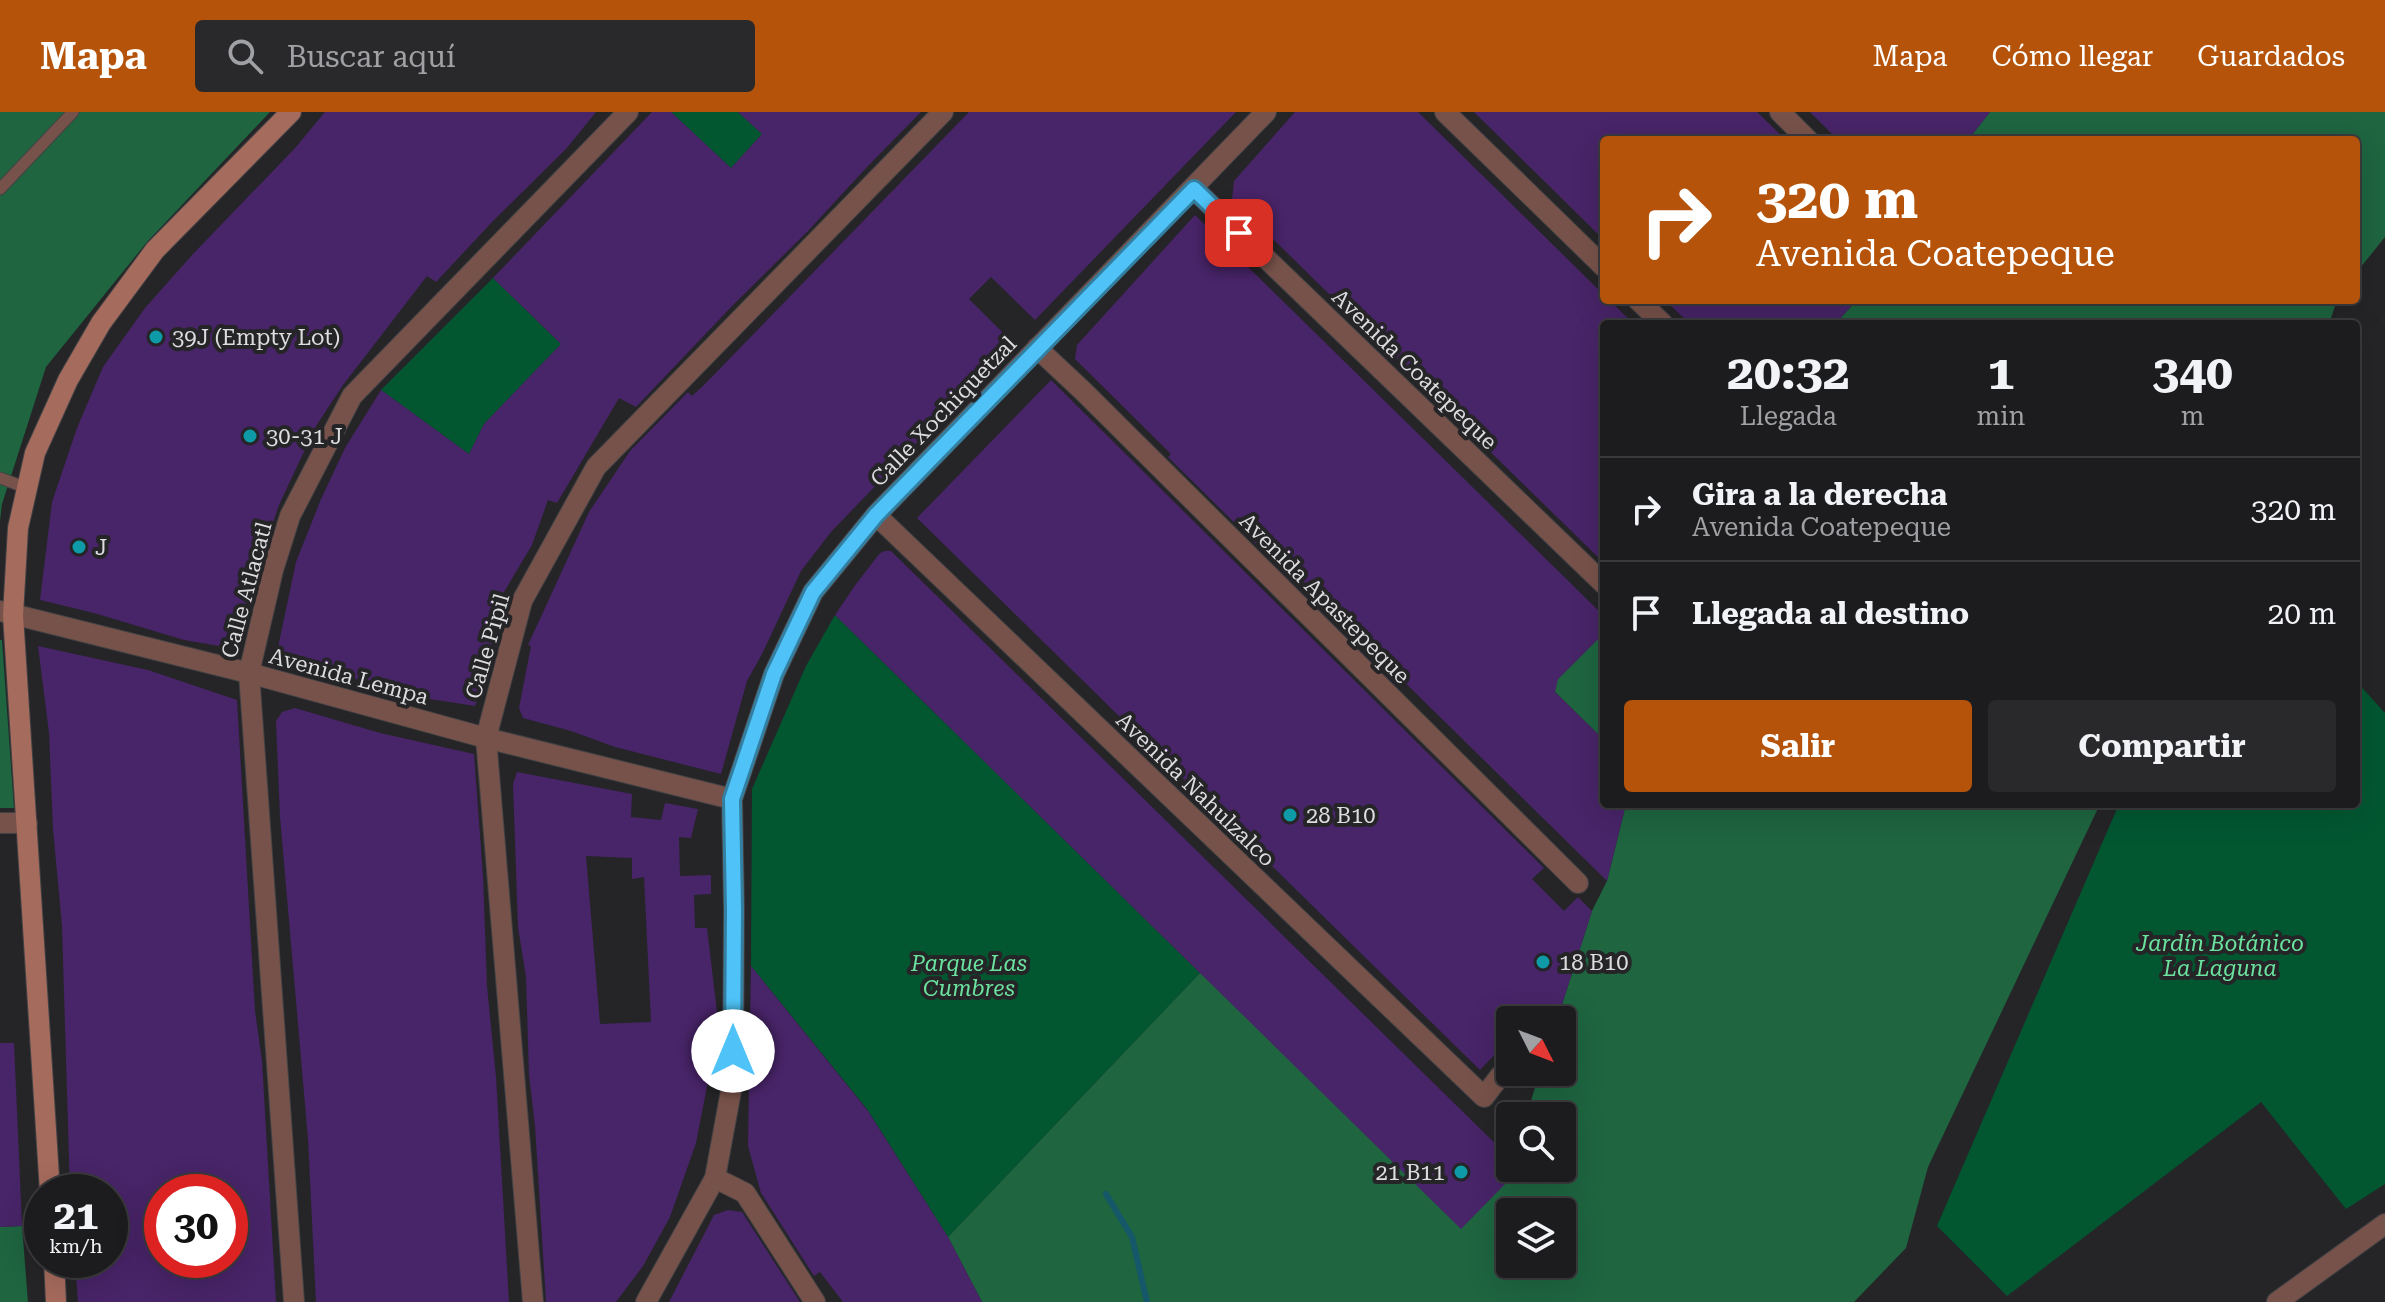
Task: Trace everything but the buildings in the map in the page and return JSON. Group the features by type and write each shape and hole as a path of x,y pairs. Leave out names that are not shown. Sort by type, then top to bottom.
{"main road":[{"path":"49,1174 27,823 6,613 27,488 35,453 68,380 101,323 155,250 291,112"},
{"path":"55,1278 56,1302"}],"street":[{"name":"Calle Atlacatl","path":"294,1302 249,673 273,570 290,516 352,396 628,112"},
{"name":"Calle Pipil","path":"533,1302 486,738 522,601 596,467 943,112"},
{"name":"Calle Xochiquetzal","path":"646,1302 715,1178 733,1080 732,799 774,674 813,592 876,515 1266,112"},
{"path":"1445,112 1600,263"},
{"path":"1780,112 1804,136"},
{"name":"Avenida Coatepeque","path":"1194,189 1600,580"},
{"path":"1642,304 1659,320"},
{"name":"Avenida Apastepeque","path":"1037,348 1578,883"},
{"name":"Avenida Nahulzalco","path":"876,515 1484,1097 1496,1081"},
{"name":"Avenida Lempa","path":"6,613 732,799"},
{"path":"0,823 27,823"},
{"path":"715,1178 745,1193 815,1302"},
{"path":"2277,1302 2385,1224"}],"lane":[{"path":"0,189 73,112"},
{"path":"0,478 27,488"}],"green space":[{"path":"0,112 270,112 147,242 46,367 2,504 0,521"},
{"path":"671,112 738,112 762,134 731,168"},
{"path":"1990,112 2385,112 2385,237 2360,268 2360,136 1971,136"},
{"path":"493,278 561,344 484,424 469,454 381,390"},
{"path":"1853,304 2336,304 2330,320 1839,320"},
{"name":"Parque Las Cumbres","path":"835,615 1200,973 948,1237 867,1109 751,966 752,789 806,666"},
{"path":"1600,637 1600,736 1550,687"},
{"path":"2,640 14,808 0,808"},
{"name":"Jardín Botánico La Laguna","path":"2360,685 2385,713 2385,1184 2346,1209 2261,1102 2007,1296 1937,1226 2117,808 2360,808"},
{"path":"1625,808 2098,808 1928,1167 1906,1248 1854,1302 982,1302 948,1237 1200,973 1496,1171 1496,1182 1576,1182 1576,1102 1530,1102 1536,1086 1576,1086 1576,1006 1561,1006 1592,911 1607,881"},
{"path":"22,1226 28,1302 0,1302 0,1227"}],"waterway":[{"path":"1106,1194 1132,1237 1147,1302"}],"place":[{"name":"39J (Empty Lot)","path":"156,337"},
{"name":"30-31 J","path":"250,436"},
{"name":"J","path":"79,547"},
{"name":"28 B10","path":"1290,815"},
{"name":"18 B10","path":"1543,962"},
{"name":"21 B11","path":"1461,1172"}],"route":[{"path":"733,1051 732,799 774,674 813,592 876,515 1194,189 1239,233"}]}
